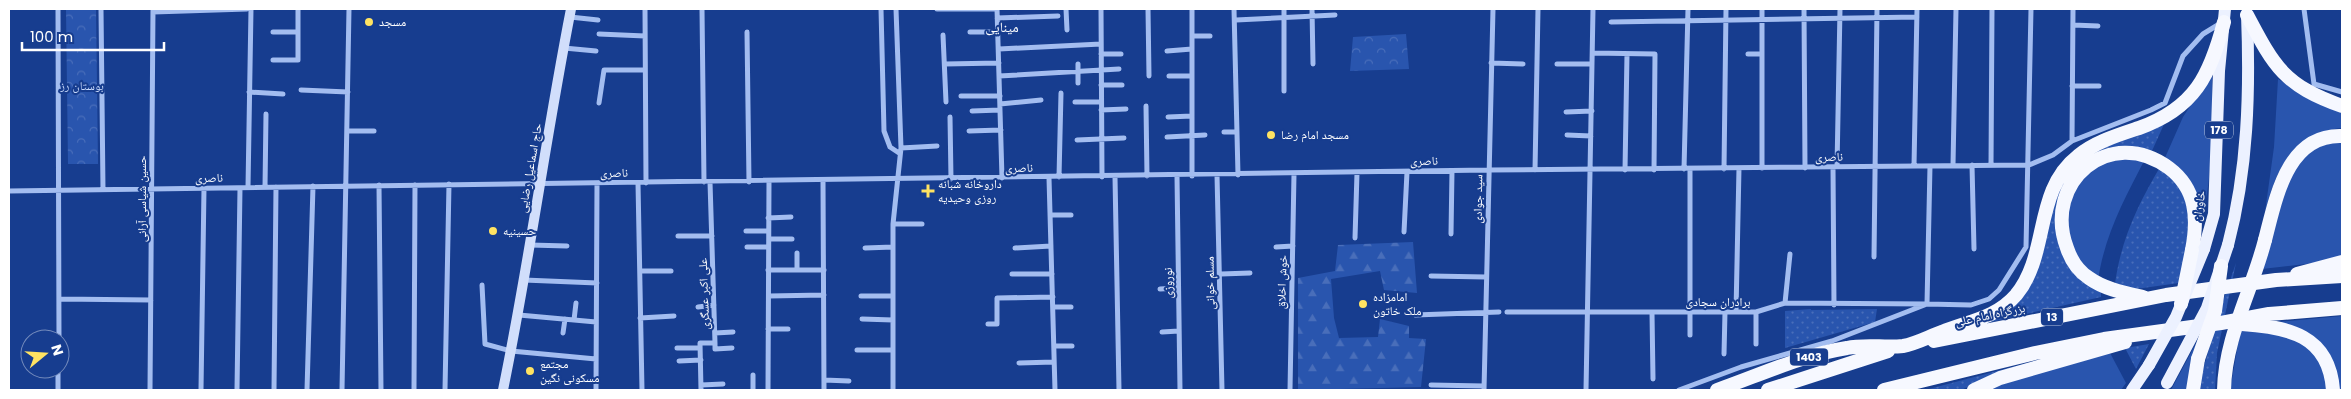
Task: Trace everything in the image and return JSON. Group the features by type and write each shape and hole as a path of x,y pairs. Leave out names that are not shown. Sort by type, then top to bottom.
{"highway":[{"path":"2247,12 2279,70 2303,90 2342,106"},
{"path":"1905,346 1986,317 2000,309 2015,296 2030,270 2050,193 2065,168 2089,148 2164,118 2188,101 2199,87 2214,58 2224,15"},
{"path":"2224,390 2224,367 2232,335 2257,272 2273,208 2288,168 2297,156 2316,141 2342,136"},
{"path":"2146,298 2115,290 2089,279 2070,256 2063,235 2061,213 2066,195 2079,174 2097,160 2126,152 2147,154 2162,163 2182,180 2194,205 2198,250 2181,304"},
{"path":"2276,280 2342,262"},
{"path":"2193,390 2198,359 2216,311 2222,266"},
{"name":"بزرگراه امام علی","path":"1768,390 1905,346 1975,335 2146,298 2276,280 2342,276"},
{"path":"1884,390 1946,374 2096,341 2269,314 2342,308"},
{"path":"2221,323 2266,326 2296,332 2317,348 2325,360 2333,390"},
{"path":"1974,390 2000,378 2108,348 2147,334"},
{"name":"1403","path":"1717,390 1795,361 1848,347 1905,346"},
{"path":"1912,390 1946,374"}],"main road":[{"name":"178","path":"2165,387 2207,308 2222,266 2239,201 2249,85 2247,12"},
{"name":"حاج اسماعیل رضایی","path":"503,390 519,315 539,183 570,13"},
{"name":"خاوران","path":"2198,250 2214,214 2219,72 2224,15"},
{"path":"2132,390 2168,335 2181,304"}],"street":[{"path":"58,9 59,329"},
{"path":"101,9 103,190"},
{"path":"153,10 249,9 248,187"},
{"path":"273,60 298,60 298,9"},
{"path":"342,390 349,9"},
{"path":"645,9 646,183"},
{"path":"702,9 704,182"},
{"path":"880,9 884,131 890,146 900,150 937,146"},
{"path":"893,390 893,224 900,150 896,9"},
{"path":"937,9 997,9 1002,178"},
{"path":"1066,9 1067,30"},
{"path":"1101,9 1102,177"},
{"path":"1148,9 1149,76"},
{"path":"1192,9 1192,176"},
{"path":"1234,9 1236,20 1238,175"},
{"path":"1284,9 1284,91"},
{"path":"1312,9 1312,64"},
{"name":"سید جوادی","path":"1484,388 1492,9"},
{"path":"1535,170 1538,9"},
{"path":"1586,390 1593,9"},
{"path":"1688,9 1687,169 1690,335"},
{"path":"1724,168 1726,9"},
{"path":"1762,9 1762,168"},
{"path":"1804,9 1805,168"},
{"path":"1834,305 1835,167 1840,9"},
{"path":"1874,256 1877,9"},
{"path":"1914,166 1917,9"},
{"path":"1953,166 1956,9"},
{"path":"1991,165 1992,9"},
{"path":"2029,164 2031,9"},
{"path":"2072,141 2073,9"},
{"path":"2304,9 2314,84 2342,92"},
{"name":"حسین شیاسی آرانی","path":"150,390 153,10"},
{"path":"570,13 598,20"},
{"path":"1236,20 1335,15"},
{"name":"ناصری","path":"9,191 449,184 1058,178 1452,170 1654,170 2029,164 2053,155 2072,141 2151,110 2165,102 2183,56 2224,15"},
{"path":"997,18 1058,16"},
{"path":"1610,22 1917,17"},
{"path":"2073,25 2098,26"},
{"path":"273,32 298,32"},
{"path":"747,32 749,182"},
{"path":"970,32 998,32"},
{"path":"599,34 645,36"},
{"path":"943,35 946,102"},
{"path":"1192,36 1210,36"},
{"path":"998,49 1101,44"},
{"path":"564,48 596,51"},
{"path":"1167,51 1192,49"},
{"path":"1592,53 1655,54 1654,170"},
{"path":"1101,54 1122,54"},
{"path":"1625,170 1627,54"},
{"path":"1748,54 1762,54"},
{"path":"945,64 999,63"},
{"path":"1491,63 1523,64"},
{"path":"1078,64 1078,83"},
{"path":"1557,64 1592,64"},
{"path":"999,76 1119,69"},
{"path":"599,103 604,70 646,70"},
{"path":"1170,76 1192,76"},
{"path":"1101,85 1122,85"},
{"path":"2072,86 2098,86"},
{"path":"301,90 348,92"},
{"path":"249,92 283,94"},
{"path":"1058,178 1061,93"},
{"path":"961,96 1000,96"},
{"path":"972,111 1041,100"},
{"path":"1075,102 1101,102"},
{"path":"1146,106 1147,176"},
{"path":"1101,110 1126,109"},
{"path":"1566,112 1592,111"},
{"path":"264,187 266,114"},
{"path":"1168,117 1192,116"},
{"path":"950,117 951,179"},
{"path":"969,131 1001,130"},
{"path":"348,131 374,131"},
{"path":"1224,132 1238,132"},
{"path":"1567,135 1591,136"},
{"path":"1167,137 1205,136"},
{"path":"1077,140 1124,138"},
{"name":"برادران سجادی","path":"1507,312 1756,312 1785,303 1971,305 1989,299 2009,276 2026,247 2029,164"},
{"path":"1972,165 1974,249"},
{"path":"1679,390 1741,367 1832,341 1927,304 1930,166"},
{"path":"1736,312 1739,168"},
{"path":"1450,234 1452,170"},
{"path":"1404,232 1407,172"},
{"path":"1355,238 1357,173"},
{"name":"خوش اخلاق","path":"1290,390 1294,174"},
{"name":"مسلم خوانی","path":"1217,175 1221,274 1222,390"},
{"name":"نوروزی","path":"1177,176 1180,390"},
{"path":"1115,177 1119,390"},
{"path":"1049,178 1055,390"},
{"path":"768,181 768,390"},
{"path":"823,181 824,390"},
{"name":"علی اکبر عسگری","path":"701,388 700,343 715,343 710,182"},
{"path":"638,183 642,390"},
{"path":"445,390 449,184"},
{"path":"596,390 597,184"},
{"path":"379,185 381,390"},
{"path":"414,390 415,185"},
{"path":"307,390 312,186"},
{"path":"274,390 276,187"},
{"path":"201,390 204,188"},
{"path":"237,390 240,188"},
{"path":"1050,216 1071,215"},
{"path":"768,218 791,217"},
{"path":"893,224 922,224"},
{"path":"746,231 768,230"},
{"path":"678,236 712,236"},
{"path":"768,239 792,239"},
{"path":"530,245 567,246"},
{"path":"1015,248 1051,246"},
{"path":"1276,247 1294,246"},
{"path":"747,247 768,247"},
{"path":"865,248 893,247"},
{"path":"797,253 797,270"},
{"path":"1785,303 1790,254"},
{"path":"768,270 824,270"},
{"path":"640,271 671,271"},
{"path":"1012,274 1052,274"},
{"path":"1221,274 1250,274"},
{"path":"1431,276 1486,277"},
{"path":"524,280 596,283"},
{"path":"482,285 485,344 511,352 596,359"},
{"path":"1160,289 1178,288"},
{"path":"768,296 824,295"},
{"path":"861,296 892,296"},
{"path":"988,324 997,324 997,298 1053,296"},
{"path":"59,299 151,300"},
{"path":"574,320 576,303"},
{"path":"698,306 714,306"},
{"path":"1053,307 1071,307"},
{"path":"1416,315 1486,314 1499,312"},
{"path":"1724,354 1725,312"},
{"path":"1756,312 1756,344"},
{"path":"1652,313 1653,378"},
{"path":"519,315 596,322"},
{"path":"640,318 674,316"},
{"path":"563,333 565,319"},
{"path":"862,319 893,320"},
{"path":"768,329 788,329"},
{"path":"1162,332 1179,331"},
{"path":"715,333 733,332"},
{"path":"715,343 715,349 732,348"},
{"path":"1054,346 1072,346"},
{"path":"677,348 700,348"},
{"path":"857,350 892,350"},
{"path":"679,361 700,360"},
{"path":"1019,363 1054,362"},
{"path":"753,376 753,390"},
{"path":"824,380 849,381"},
{"path":"701,388 723,384"},
{"path":"1431,385 1484,388"}],"green space":[{"name":"بوستان رز","path":"66,9 96,9 98,164 68,164"},
{"path":"1406,34 1409,69 1350,71 1353,37"},
{"path":"2212,73 2212,140 2208,183 2201,227 2194,250 2164,160 2183,117"},
{"path":"2278,79 2300,93 2342,111 2342,128 2325,131 2310,137 2299,145 2281,168 2269,196 2265,212 2274,147"},
{"path":"2165,122 2151,153 2084,163 2059,236 2101,289 2101,297 1964,328 2013,304 2061,182 2090,152"},
{"path":"2342,141 2342,260 2262,269 2280,197 2292,170 2300,159 2309,152"},
{"path":"2145,159 2110,232 2098,280 2074,254 2065,213 2083,174 2107,160"},
{"path":"2160,167 2173,175 2193,215 2179,283 2114,292 2124,242 2143,197"},
{"path":"1413,242 1417,293 1384,290 1380,271 1331,279 1334,318 1339,338 1378,337 1380,319 1409,326 1409,338 1426,339 1421,387 1298,390 1298,278 1335,271 1338,245"},
{"path":"2236,263 2217,353 2215,390 2197,390 2224,298"},
{"path":"1877,309 1875,322 1785,348 1785,311"},
{"path":"2342,316 2342,390 2337,390 2326,356 2266,323"},
{"path":"2210,317 2189,390 2171,390"},
{"path":"2241,327 2299,338 2322,364 2329,390 2230,390"},
{"path":"2149,344 2136,369 2125,348"},
{"path":"2109,351 2126,383 2121,390 1983,390"},
{"path":"2039,360 1993,375 1961,390 1925,390"}],"place":[{"name":"مسجد","path":"369,22"},
{"name":"مسجد امام رضا","path":"1271,135"},
{"name":"داروخانه شبانه روزی وحیدیه","path":"928,191"},
{"name":"حسینیه","path":"493,231"},
{"name":"امامزاده ملک خاتون","path":"1363,304"},
{"name":"مجتمع مسکونی نگین","path":"530,371"}],"district":[{"name":"مینایی","path":"1002,27"}]}
